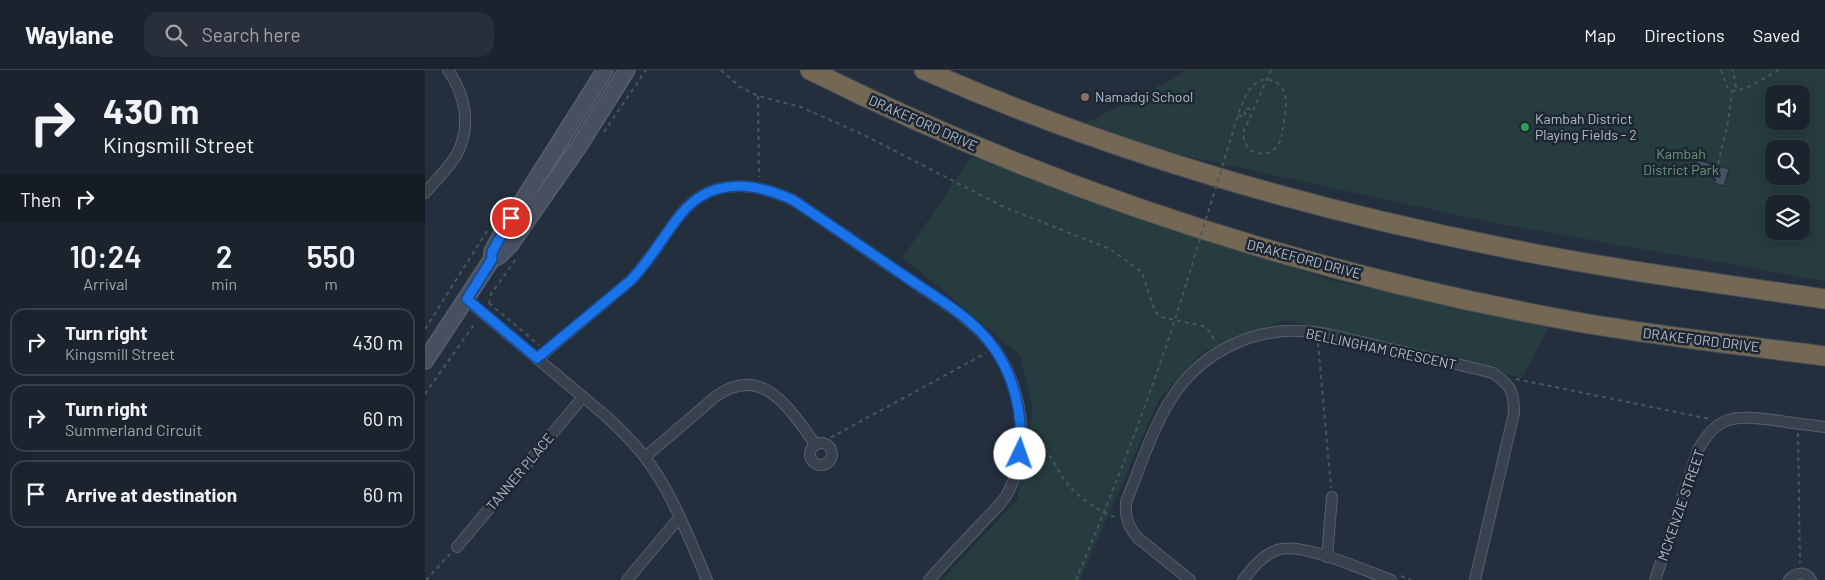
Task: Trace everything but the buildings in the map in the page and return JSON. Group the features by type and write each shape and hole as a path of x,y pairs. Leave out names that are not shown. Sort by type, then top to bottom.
{"highway":[{"name":"DRAKEFORD DRIVE","path":"809,70 869,100 1057,179 1136,208 1238,241 1333,268 1419,289 1572,321 1650,334 1825,356"},
{"path":"925,70 1018,108 1158,158 1227,180 1370,219 1503,248 1825,299"}],"street":[{"path":"425,193 453,159 463,137 465,120 461,93 458,84 447,70"},
{"path":"425,362 492,259 492,252 502,232 605,70"},
{"path":"492,259 499,256 510,245 579,146 627,70"},
{"path":"537,358 643,268 682,213 697,200 714,191 733,186 759,187 773,190 793,200 961,315 988,340 995,350 1007,372 1016,395 1021,419 1020,454 1015,476 1005,496 992,513 929,580"},
{"path":"467,299 627,436 645,457 667,492 707,580"},
{"name":"BELLINGHAM CRESCENT","path":"1190,580 1131,531 1125,512 1126,502 1163,412 1185,379 1226,348 1250,338 1288,331 1329,335 1493,373 1511,389 1514,398 1514,413 1475,580"},
{"path":"645,457 715,397 726,389 739,385 754,385 768,390 781,399 821,445"},
{"name":"TANNER PLACE","path":"457,547 583,397"},
{"name":"MCKENZIE STREET","path":"1655,580 1699,450 1706,436 1716,426 1729,419 1744,416 1825,427"},
{"path":"1327,557 1332,498"},
{"path":"627,580 679,518"},
{"path":"1243,580 1264,556 1278,550 1302,548 1391,580"},
{"path":"1789,580 1792,576 1800,573 1807,575 1811,580"}],"path":[{"path":"721,70 740,87 759,96 801,108 863,135 1004,206 1111,249 1143,272 1155,312 1161,317 1203,326 1209,331"},
{"path":"1076,580 1104,513 1155,379 1238,115 1252,86 1262,80 1274,82 1279,85 1285,95 1282,134 1278,146 1268,153 1255,153 1250,150 1243,139 1243,133 1253,110 1271,70"},
{"path":"1721,70 1727,89 1732,91 1742,89 1779,70"},
{"path":"1718,164 1728,122 1732,91 1736,87 1733,70"},
{"path":"759,96 759,187"},
{"path":"1238,115 1244,117 1246,108 1253,110"},
{"path":"425,394 489,304 546,351"},
{"path":"1324,341 1317,340 1332,498"},
{"path":"821,445 830,438 995,350"},
{"path":"1512,378 1715,420"},
{"path":"1798,424 1800,573"},
{"path":"1025,437 1041,444 1072,490 1104,513 1119,519"},
{"path":"426,580 457,547"}],"green space":[{"name":"Kambah District Park","path":"1184,70 1825,70 1825,281 1494,223 1159,150 1086,123 1182,74"},
{"path":"971,157 1333,281 1550,324 1522,378 1284,320 1202,352 1159,399 1080,580 942,580 1017,500 1033,408 1020,355 903,257"}],"place":[{"name":"Namadgi School","path":"1085,97"},
{"name":"Kambah District Playing Fields - 2","path":"1525,127"}],"route":[{"path":"511,218 492,252 492,259 467,299 537,358 630,281 643,268 682,213 697,200 714,191 733,186 753,186 773,190 793,200 961,315 988,340 1007,372 1016,395 1022,431 1020,454"}]}
